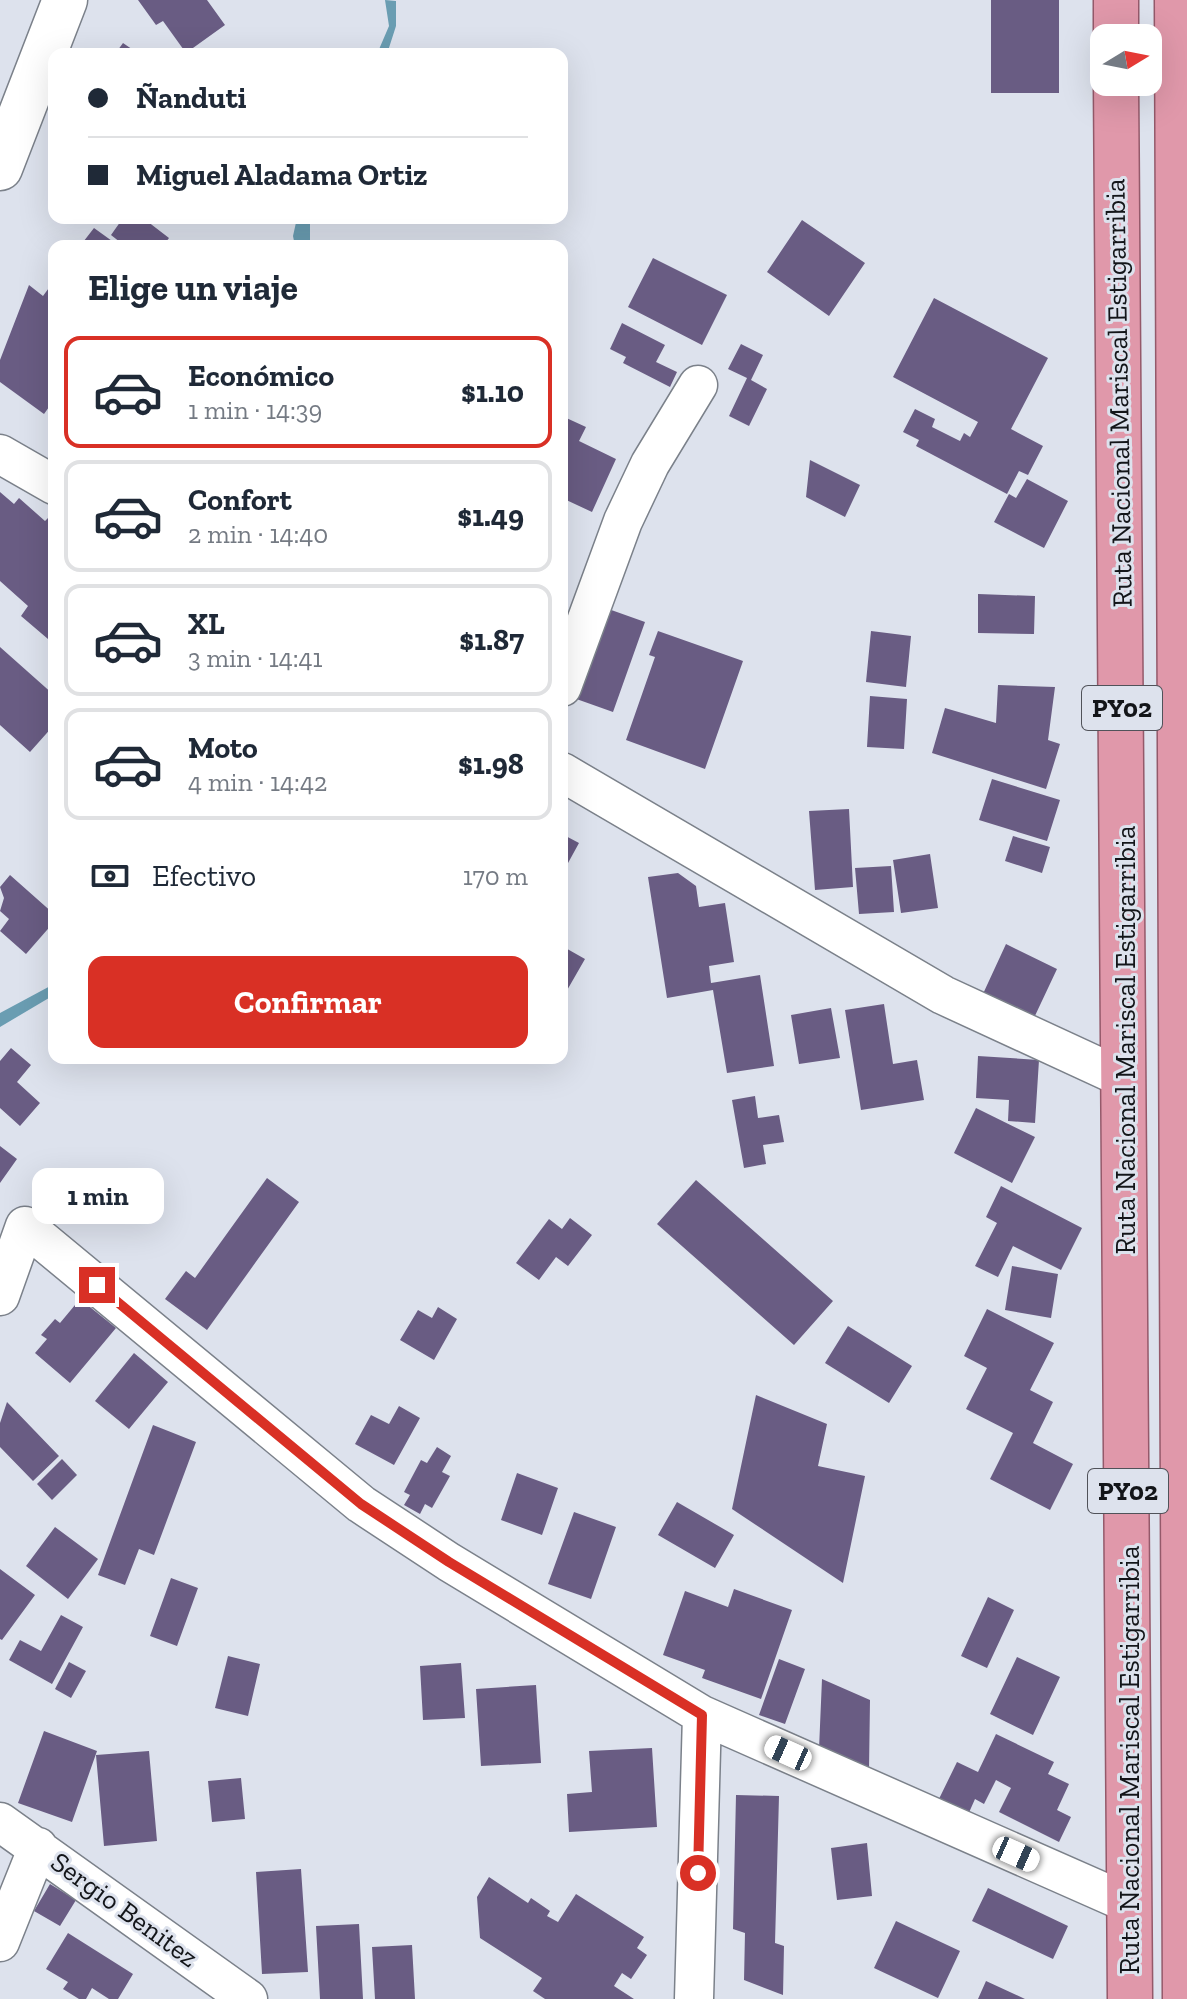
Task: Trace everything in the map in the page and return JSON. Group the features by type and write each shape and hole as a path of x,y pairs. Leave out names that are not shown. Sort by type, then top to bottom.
{"highway":[{"path":"1116,0 1116,24"},
{"name":"Ruta Nacional Mariscal Estigarribia","path":"1177,0 1182,371 1185,1999"},
{"name":"Ruta Nacional Mariscal Estigarribia","path":"1116,96 1130,1999"}],"street":[{"path":"0,168 65,0"},
{"path":"568,671 623,521 650,464 698,385"},
{"path":"0,454 48,482"},
{"path":"568,776 943,995 1125,1079"},
{"path":"0,1296 25,1226 361,1504 449,1562 702,1715 1130,1904"},
{"path":"694,1999 702,1715"},
{"name":"Sergio Benitez","path":"0,1822 248,1999"},
{"path":"0,1942 38,1847"}],"water":[{"path":"385,0 396,1 396,26 389,48 380,48 389,26"},
{"path":"296,224 310,224 310,240 294,240"},
{"path":"48,987 48,999 0,1027 0,1013"}],"building":[{"path":"138,0 207,0 225,25 193,48 182,48 163,21 156,25"},
{"path":"991,0 1059,0 1059,93 991,93"},
{"path":"802,220 865,263 829,316 767,272"},
{"path":"119,224 151,224 169,238 117,240 111,235"},
{"path":"94,228 111,240 85,240"},
{"path":"653,258 727,295 702,345 628,307"},
{"path":"29,285 43,296 48,289 48,408 44,414 0,382 0,360"},
{"path":"934,298 1048,358 1011,429 1043,446 1028,475 1019,471 1007,494 916,446 919,440 903,432 915,409 935,419 932,427 960,441 964,433 970,437 978,422 893,377"},
{"path":"622,323 665,345 656,362 677,372 670,387 623,363 626,357 610,349"},
{"path":"741,344 763,355 751,380 767,389 749,426 729,416 747,378 728,369"},
{"path":"568,419 586,427 579,441 616,459 592,512 568,501"},
{"path":"810,460 860,485 845,517 806,497"},
{"path":"1027,479 1068,501 1044,548 994,522 1009,494 1016,498"},
{"path":"0,492 14,504 19,498 45,521 48,518 48,639 21,616 28,606 0,581"},
{"path":"978,594 1035,596 1034,634 978,633"},
{"path":"600,606 645,622 613,712 568,696"},
{"path":"658,631 743,661 705,769 626,740 655,657 649,655"},
{"path":"871,631 911,636 906,687 866,682"},
{"path":"0,647 48,690 48,732 30,752 0,725"},
{"path":"998,685 1055,687 1048,740 1060,744 1046,789 932,753 945,708 996,723"},
{"path":"870,696 907,699 904,749 867,747"},
{"path":"992,779 1060,800 1047,841 979,820"},
{"path":"849,809 853,887 815,890 809,811"},
{"path":"1013,836 1050,847 1042,873 1005,861"},
{"path":"568,837 579,843 568,863"},
{"path":"930,854 938,908 901,913 893,860"},
{"path":"891,866 894,912 859,914 855,868"},
{"path":"678,873 696,886 699,907 725,903 734,962 709,966 711,983 760,975 774,1066 727,1073 713,990 667,998 648,877"},
{"path":"10,875 48,909 48,929 26,954 0,931 9,919 0,911 4,898 0,887"},
{"path":"1006,944 1057,969 1033,1020 982,996"},
{"path":"568,949 585,959 568,989"},
{"path":"884,1004 893,1064 917,1060 924,1100 861,1110 845,1010"},
{"path":"831,1008 840,1058 799,1064 791,1015"},
{"path":"11,1048 31,1065 17,1082 40,1103 20,1126 0,1108 0,1061"},
{"path":"978,1056 1039,1060 1035,1123 1008,1121 1009,1100 976,1098"},
{"path":"755,1096 758,1118 779,1115 784,1142 763,1145 766,1164 744,1168 732,1100"},
{"path":"976,1108 1035,1137 1012,1183 954,1153"},
{"path":"0,1146 17,1159 0,1183"},
{"path":"267,1178 299,1202 207,1330 165,1299 186,1271 195,1278"},
{"path":"696,1180 833,1301 794,1345 657,1224"},
{"path":"1001,1186 1082,1228 1061,1270 1013,1246 998,1277 975,1266 997,1223 986,1217"},
{"path":"570,1218 592,1235 568,1266 556,1257 539,1280 516,1263 549,1219 562,1229"},
{"path":"1012,1266 1058,1274 1051,1318 1005,1310"},
{"path":"80,1299 116,1328 70,1383 35,1353 47,1339 41,1335 55,1319 60,1323"},
{"path":"438,1307 457,1319 434,1360 400,1340 418,1310 432,1318"},
{"path":"987,1309 1054,1343 1030,1390 1053,1402 1033,1443 1073,1464 1050,1510 990,1479 1013,1433 966,1409 987,1368 964,1356"},
{"path":"848,1326 912,1366 889,1403 825,1363"},
{"path":"134,1353 168,1382 129,1429 95,1401"},
{"path":"756,1395 827,1424 818,1466 865,1476 843,1583 732,1509"},
{"path":"7,1402 59,1456 33,1481 0,1447 0,1423"},
{"path":"399,1406 420,1418 394,1465 355,1444 371,1415 389,1424"},
{"path":"153,1425 196,1442 154,1555 139,1549 125,1585 98,1575"},
{"path":"437,1447 451,1456 442,1472 450,1476 432,1508 425,1504 420,1514 404,1505 410,1495 404,1492 421,1460 427,1463"},
{"path":"62,1459 77,1475 52,1500 37,1484"},
{"path":"517,1473 558,1488 542,1535 501,1520"},
{"path":"677,1502 734,1535 715,1568 658,1535"},
{"path":"574,1512 616,1527 591,1599 548,1584"},
{"path":"55,1527 98,1559 68,1599 26,1566"},
{"path":"0,1569 35,1595 2,1640 0,1639"},
{"path":"171,1578 198,1588 177,1646 150,1636"},
{"path":"734,1589 792,1610 761,1699 702,1678 705,1670 663,1655 685,1591 728,1607"},
{"path":"988,1597 1014,1610 987,1668 961,1656"},
{"path":"61,1615 83,1627 52,1684 9,1660 20,1640 41,1651"},
{"path":"228,1656 260,1664 248,1716 215,1708"},
{"path":"1017,1657 1060,1677 1033,1735 990,1714"},
{"path":"779,1659 805,1669 785,1724 759,1715"},
{"path":"69,1662 86,1671 71,1698 55,1689"},
{"path":"461,1663 465,1718 423,1720 420,1666"},
{"path":"822,1679 870,1700 869,1770 819,1749"},
{"path":"536,1685 541,1763 481,1766 476,1689"},
{"path":"44,1731 97,1751 72,1822 18,1803"},
{"path":"996,1734 1054,1762 1048,1774 1069,1784 1057,1810 1071,1817 1059,1842 999,1812 1011,1788 996,1780 984,1804 975,1799 967,1817 937,1803 957,1762 978,1772"},
{"path":"652,1748 657,1827 569,1832 567,1794 592,1792 589,1751"},
{"path":"149,1751 157,1841 104,1846 96,1755"},
{"path":"241,1778 245,1819 212,1822 208,1781"},
{"path":"736,1795 779,1796 775,1943 784,1946 783,1995 744,1980 745,1933 733,1929"},
{"path":"867,1843 872,1896 837,1900 831,1848"},
{"path":"301,1869 308,1972 262,1974 256,1872"},
{"path":"489,1877 528,1903 531,1898 550,1911 547,1916 558,1922 576,1894 644,1937 637,1948 647,1955 631,1979 622,1973 614,1986 634,1999 545,1999 533,1991 542,1978 480,1938 477,1897"},
{"path":"50,1884 76,1900 60,1926 34,1911"},
{"path":"988,1888 1068,1926 1053,1959 972,1921"},
{"path":"896,1921 960,1951 938,1998 874,1968"},
{"path":"359,1924 363,1999 320,1999 316,1926"},
{"path":"68,1933 133,1974 118,1999 109,1999 92,1988 86,1999 79,1999 63,1989 68,1982 46,1969"},
{"path":"412,1945 415,1999 375,1999 372,1947"},
{"path":"986,1981 1025,1999 978,1999"}],"route":[{"path":"97,1285 361,1504 449,1562 702,1715 698,1873"}]}
